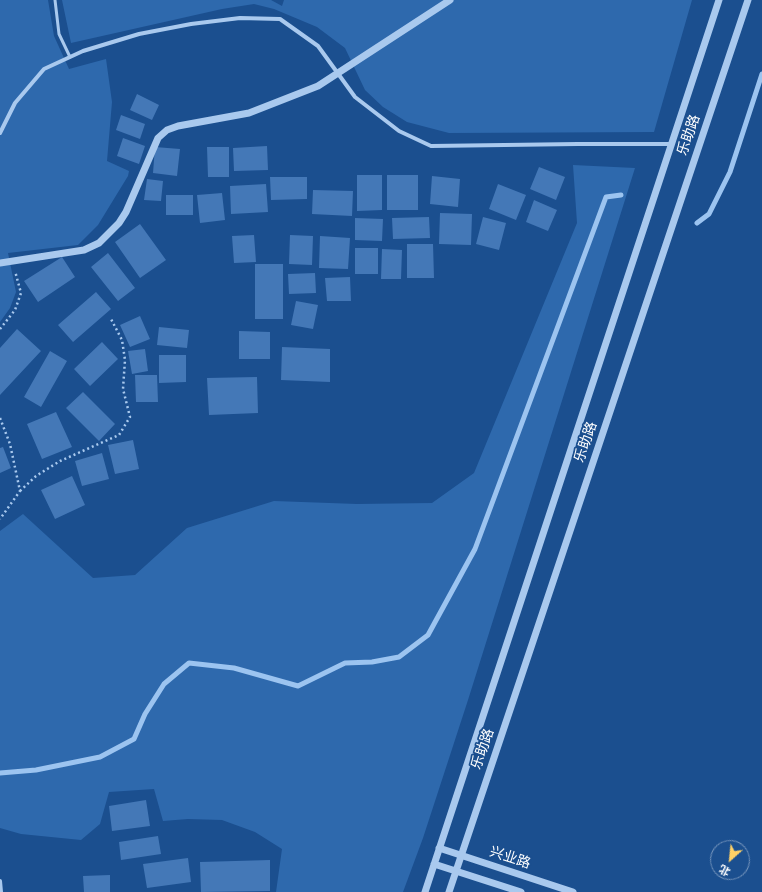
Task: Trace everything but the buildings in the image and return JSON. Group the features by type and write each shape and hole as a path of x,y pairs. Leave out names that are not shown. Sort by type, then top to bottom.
{"street":[{"path":"0,263 84,250 99,244 119,223 126,212 158,138 167,130 178,126 249,112 318,86 450,0"},
{"name":"乐助路","path":"425,892 719,0"},
{"name":"乐助路","path":"449,892 748,0"},
{"path":"0,133 15,103 44,69 84,51 139,34 191,24 240,18 280,19 318,46 339,72 355,97 399,131 431,146 671,144"},
{"name":"兴业路","path":"439,848 573,892"},
{"name":"兴业路","path":"434,864 521,892"},
{"path":"0,881 1,892"}],"lane":[{"path":"54,0 58,34 70,57"}],"path":[{"path":"0,329 15,310 20,293 13,261"},
{"path":"0,519 20,491 36,476 60,461 119,435 130,416 123,389 125,360 122,340 111,319"},
{"path":"0,418 10,444 20,491"}],"shaded area":[{"path":"0,0 48,0 54,36 69,69 106,59 112,102 107,161 129,171 128,176 98,225 78,245 8,253 16,292 10,308 0,322"},
{"path":"62,0 271,0 282,6 284,0 692,0 654,132 449,133 407,122 383,107 365,90 345,48 317,27 274,9 254,4 222,9 71,43"},
{"path":"573,165 635,168 468,700 423,838 403,892 276,892 282,849 255,832 222,820 188,819 163,821 154,789 109,792 100,824 81,840 21,834 0,828 0,531 23,514 93,578 135,575 187,528 274,501 357,504 432,503 474,473 577,223"}],"waterway":[{"path":"697,223 709,214 730,172 762,74"},
{"path":"0,773 36,770 100,757 134,739 145,714 164,684 189,663 234,668 298,686 345,663 372,662 399,657 428,635 475,549 606,197 621,195"}]}
